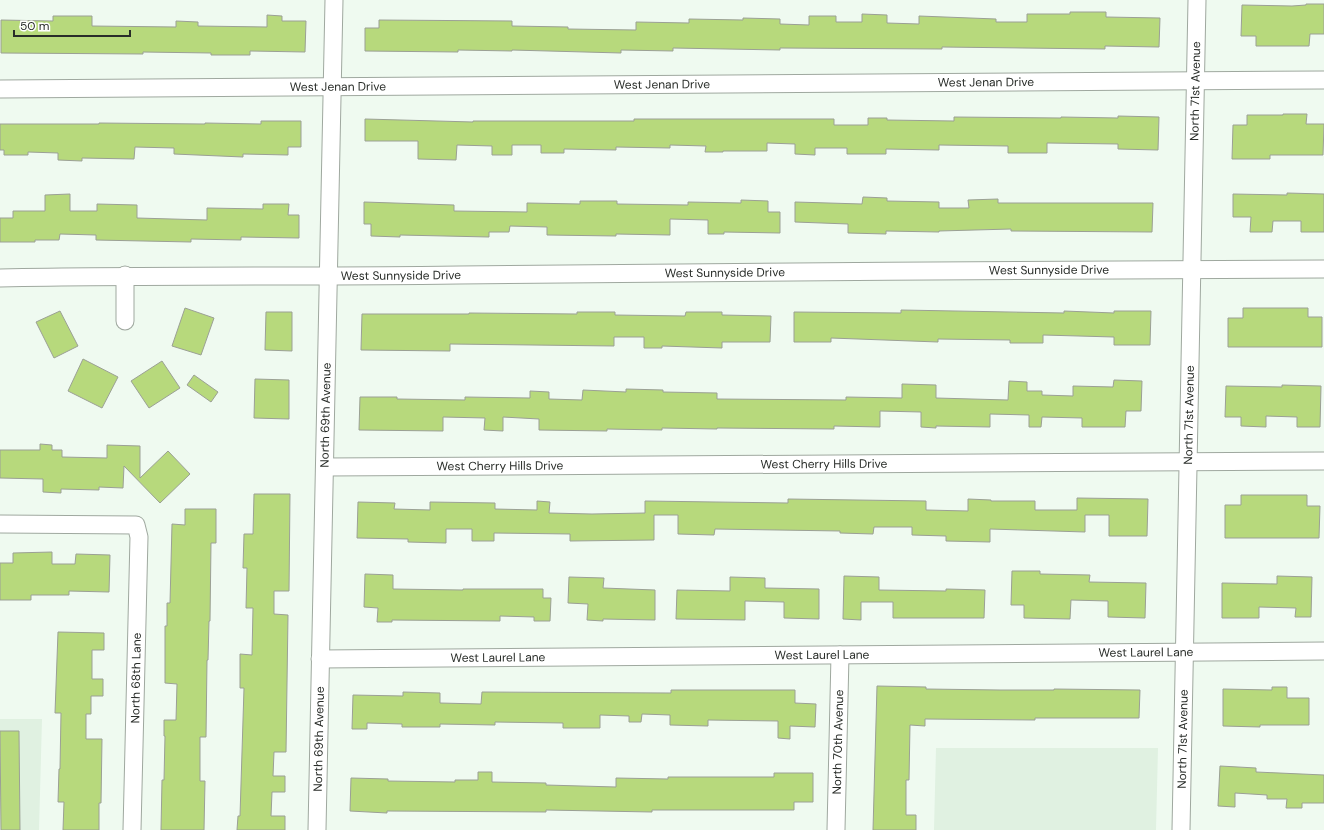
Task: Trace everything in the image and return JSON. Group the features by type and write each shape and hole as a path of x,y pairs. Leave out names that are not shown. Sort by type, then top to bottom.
{"street":[{"name":"North 69th Avenue","path":"317,830 334,0"},
{"name":"North 71st Avenue","path":"1181,830 1197,0"},
{"name":"West Jenan Drive","path":"0,89 1324,80"},
{"name":"West Sunnyside Drive","path":"0,278 1324,269"},
{"path":"125,276 125,321"},
{"name":"West Cherry Hills Drive","path":"325,467 1324,461"},
{"name":"North 68th Lane","path":"0,524 136,526 139,537 132,830"},
{"name":"West Laurel Lane","path":"320,659 1324,651"},
{"name":"North 70th Avenue","path":"836,830 840,655"}],"shaded area":[{"path":"0,719 42,719 39,830 0,830"},
{"path":"936,748 1158,748 1156,830 934,830"}],"building":[{"path":"1324,4 1324,34 1310,34 1309,46 1256,46 1256,36 1241,36 1242,5 1292,6"},
{"path":"1070,12 1106,12 1106,17 1160,18 1159,47 1105,46 1105,49 942,47 942,49 780,48 780,50 673,48 673,51 621,50 621,53 512,50 458,50 458,52 365,51 365,28 379,28 379,20 512,21 512,26 636,30 636,22 689,23 689,19 780,19 780,24 809,25 809,16 836,16 836,22 862,22 862,14 887,15 887,23 919,24 919,16 996,19 996,22 1027,22 1027,14 1070,14"},
{"path":"267,15 282,16 282,21 306,21 305,52 250,51 250,55 143,52 143,54 1,53 1,20 53,21 53,16 92,16 92,26 176,27 176,21 198,22 198,26 267,27"},
{"path":"1307,114 1306,124 1324,124 1323,155 1270,155 1270,159 1232,159 1233,125 1247,125 1247,115"},
{"path":"1118,116 1159,117 1158,150 1118,149 1118,144 1047,143 1047,153 1008,153 1008,146 939,145 939,150 886,149 886,154 847,154 847,148 815,148 815,155 795,154 795,144 767,143 767,151 723,152 705,152 706,146 670,145 670,148 616,147 616,150 564,149 564,153 541,153 541,145 512,145 512,155 492,155 492,146 457,145 456,160 418,159 418,141 365,141 365,119 473,122 634,121 634,119 834,119 834,125 868,125 868,118 887,118 887,120 954,121 954,117 1118,118"},
{"path":"261,121 301,121 301,147 288,147 288,155 243,154 243,157 174,154 174,148 135,147 134,159 82,158 82,161 58,160 58,153 28,152 28,155 4,155 4,150 0,150 0,124 261,124"},
{"path":"1287,193 1324,194 1324,232 1301,232 1301,221 1273,221 1272,232 1250,232 1251,217 1233,217 1233,194 1287,195"},
{"path":"70,194 70,211 97,211 97,204 137,205 137,218 207,220 207,208 263,209 263,204 289,204 288,215 299,215 299,238 241,237 241,240 191,239 191,242 96,240 96,235 60,234 59,240 0,242 0,218 13,218 13,211 45,211 45,195"},
{"path":"863,197 887,198 887,201 939,202 939,208 969,208 968,200 998,199 998,203 1153,203 1152,232 1011,231 1011,229 939,232 886,231 886,234 848,233 848,224 795,222 795,202 862,204"},
{"path":"741,200 768,201 768,212 780,212 780,233 724,232 724,234 708,234 708,220 670,219 670,235 547,235 547,227 510,226 509,232 489,232 489,237 400,235 400,237 371,236 371,224 364,224 364,202 454,205 454,211 527,212 527,203 580,204 580,201 617,201 617,204 688,205 688,202 741,203"},
{"path":"185,308 214,318 201,355 172,346"},
{"path":"1243,308 1308,308 1308,317 1322,317 1322,347 1228,347 1228,318 1243,318"},
{"path":"901,310 1064,313 1064,311 1114,313 1114,311 1151,311 1150,345 1114,345 1114,337 1043,335 1043,343 1010,343 1010,340 938,339 938,342 831,338 831,342 794,342 794,312 901,313"},
{"path":"60,311 78,346 54,358 36,322"},
{"path":"266,312 292,312 292,351 265,350"},
{"path":"577,312 615,312 615,315 685,316 686,312 722,312 722,315 771,316 770,342 722,342 722,348 662,346 662,348 644,348 644,337 614,337 614,346 450,344 450,351 361,350 362,314 577,314"},
{"path":"83,359 118,377 102,408 68,391"},
{"path":"162,361 180,388 149,408 131,381"},
{"path":"194,375 218,392 211,402 187,385"},
{"path":"255,379 289,380 289,419 254,418"},
{"path":"1114,380 1142,381 1141,411 1126,411 1125,427 1082,427 1082,418 1042,417 1041,427 1029,427 1029,415 990,414 990,427 936,426 936,428 921,427 921,412 880,411 880,427 834,426 834,429 662,428 662,430 607,429 607,431 539,430 539,419 503,417 503,431 484,430 485,418 443,417 443,431 359,430 360,397 465,400 465,397 530,398 530,391 549,392 549,399 582,400 583,390 626,392 626,389 663,390 663,392 717,393 717,399 846,400 846,397 902,398 902,384 936,385 936,398 1008,400 1009,381 1027,382 1027,391 1042,391 1042,395 1073,396 1073,386 1113,387"},
{"path":"1282,385 1321,386 1320,427 1297,427 1297,417 1266,416 1266,427 1241,426 1241,417 1225,417 1226,386 1282,387"},
{"path":"40,444 52,445 52,450 62,450 62,457 107,458 107,445 140,446 140,478 168,451 190,474 160,503 124,466 123,488 99,487 99,490 61,489 61,493 43,492 43,479 0,478 0,450 40,450"},
{"path":"254,494 290,494 289,591 274,591 274,614 288,615 286,752 274,752 273,776 285,776 285,792 272,792 271,816 285,816 285,830 237,830 238,816 240,816 244,688 240,688 240,654 252,655 253,608 246,608 247,568 243,568 244,534 253,534"},
{"path":"1241,495 1307,495 1307,506 1320,506 1319,538 1225,538 1225,505 1241,505"},
{"path":"1077,498 1148,499 1147,536 1109,536 1109,515 1085,515 1085,532 990,529 990,542 946,541 946,536 912,535 912,527 874,527 873,534 840,533 840,531 715,529 714,535 678,534 678,515 654,515 654,540 570,541 570,534 494,533 494,541 472,541 472,529 446,529 446,543 408,542 408,539 357,538 358,502 395,503 394,509 430,510 430,502 495,503 495,509 537,510 537,501 550,502 549,513 592,514 645,513 645,501 788,503 788,499 926,501 926,510 968,511 968,499 991,501 1035,501 1035,510 1077,510"},
{"path":"185,509 216,509 216,543 211,543 206,737 200,737 200,781 205,781 204,830 161,830 162,780 164,780 164,720 176,720 177,684 165,683 165,626 167,626 167,603 170,603 172,524 185,525"},
{"path":"52,552 52,564 75,564 76,554 110,555 109,592 69,591 69,595 31,595 31,600 0,600 0,563 13,563 13,553"},
{"path":"1012,571 1040,571 1040,574 1090,575 1089,582 1146,583 1145,618 1108,617 1108,601 1071,600 1070,619 1024,618 1024,605 1011,605"},
{"path":"365,574 393,575 393,589 543,589 543,598 551,598 550,621 534,621 534,617 500,616 500,621 392,620 392,622 377,622 378,608 364,607"},
{"path":"844,576 879,577 879,590 985,590 984,618 893,618 893,602 861,602 861,620 843,619"},
{"path":"1277,576 1312,577 1311,617 1295,617 1296,608 1259,607 1259,618 1222,618 1222,583 1277,584"},
{"path":"569,577 604,578 603,588 655,590 655,620 587,620 588,604 568,603"},
{"path":"730,577 765,578 765,588 819,589 819,619 784,618 784,602 745,601 745,620 676,619 677,590 730,591"},
{"path":"58,632 104,633 104,650 92,650 92,679 103,679 103,696 91,696 91,714 86,714 86,739 102,739 99,830 63,830 64,802 58,802 61,713 55,713"},
{"path":"877,686 926,687 926,689 1140,690 1139,718 1035,718 1035,720 925,719 925,726 910,725 909,780 906,780 906,815 916,815 916,830 873,830"},
{"path":"1272,687 1287,687 1287,698 1309,698 1309,725 1260,725 1260,727 1223,726 1223,689 1272,690"},
{"path":"671,690 795,690 795,703 816,704 815,727 790,726 790,739 778,738 778,721 708,720 708,726 670,725 670,715 642,714 641,722 629,722 629,716 600,715 600,728 563,728 563,723 495,722 495,725 440,724 440,727 402,727 402,724 367,723 367,729 352,729 353,695 403,696 403,692 440,693 440,703 481,704 482,692 671,693"},
{"path":"0,731 19,731 20,830 1,830"},
{"path":"1220,766 1256,768 1256,772 1324,775 1324,803 1302,803 1302,808 1286,808 1287,799 1267,799 1267,795 1235,793 1235,807 1218,806"},
{"path":"478,772 492,772 492,782 616,787 616,778 668,779 668,777 774,777 774,773 813,773 813,802 794,802 794,810 652,810 652,812 546,810 546,812 387,811 387,813 350,811 351,778 388,779 388,781 455,782 455,780 478,780"}]}
